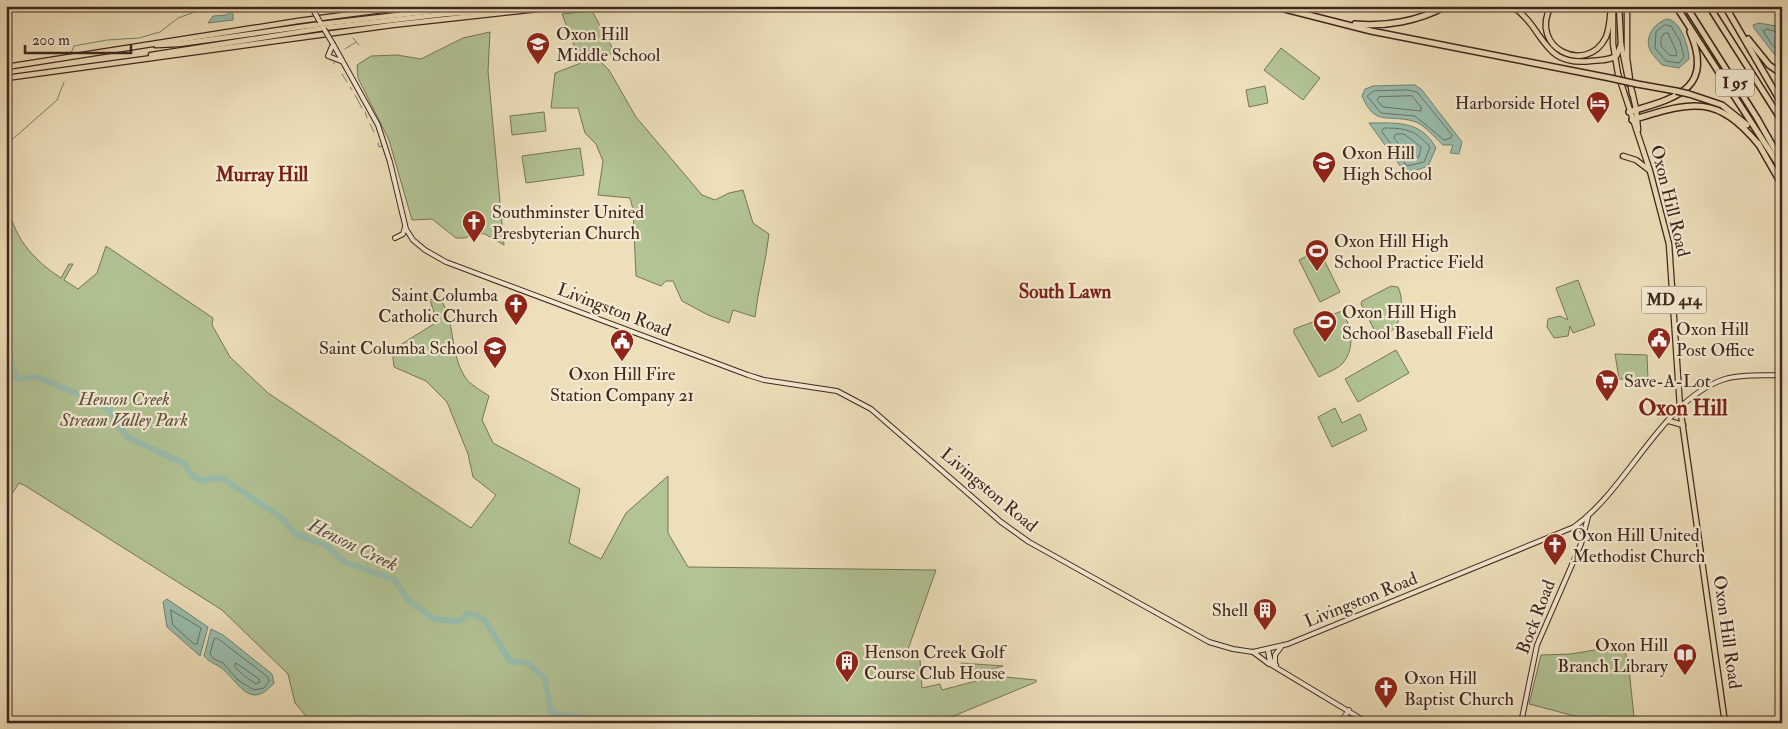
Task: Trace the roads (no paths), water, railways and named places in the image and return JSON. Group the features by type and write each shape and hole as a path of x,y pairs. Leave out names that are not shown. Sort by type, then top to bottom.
{"highway":[{"path":"1273,6 1342,22 1371,31 1676,91 1712,100 1732,111 1749,128 1782,185"},
{"path":"1342,22 1373,24 1402,22 1428,15 1446,6"},
{"name":"I 95","path":"1676,6 1782,170"},
{"name":"I 95","path":"1686,6 1757,118 1782,162"},
{"name":"I 95","path":"1709,6 1782,121"},
{"name":"I 95","path":"1725,6 1782,104"},
{"path":"1629,112 1679,96 1692,82 1697,69 1697,52 1685,20"},
{"path":"1738,27 1769,65 1782,74"},
{"path":"1635,119 1675,107 1692,105 1710,107 1738,122 1759,145"}],"main road":[{"name":"Livingston Road","path":"311,6 371,110 382,137 405,227 413,240 425,250 446,262 748,375 764,380 837,391 858,400 903,435 1001,522 1028,542 1209,642 1233,649 1253,652 1280,647 1574,527 1589,516 1606,499 1680,407 1703,388 1726,379 1782,375"},
{"path":"6,67 325,16 412,6"},
{"path":"140,45 179,44 475,6"},
{"path":"6,78 392,25 565,6"},
{"path":"1512,6 1529,21 1545,45 1556,57 1575,62 1615,57 1621,44"},
{"path":"1551,6 1545,23 1548,38 1564,53 1578,56 1591,52 1602,42 1608,28 1612,6"},
{"name":"Oxon Hill Road","path":"1612,6 1615,57 1629,112 1635,119"},
{"name":"Oxon Hill Road","path":"1619,6 1621,44 1636,110 1635,119 1664,221 1670,252 1680,407 1725,723"},
{"path":"1627,6 1627,58 1632,94"},
{"path":"100,65 180,49 322,26 445,14 552,8"},
{"path":"333,44 328,56 343,62"},
{"path":"1623,156 1639,161 1650,171"},
{"path":"395,238 403,234 405,227"},
{"path":"1669,421 1683,425"},
{"name":"Bock Road","path":"1521,723 1537,645 1582,540 1589,516"},
{"path":"1574,527 1582,540"},
{"path":"1273,665 1274,655 1280,647"},
{"path":"1268,650 1267,654 1273,665"},
{"path":"1253,652 1368,723"},
{"path":"1340,723 1349,710"}],"water":[{"path":"230,12 233,14 233,20 208,23 213,16 226,15"},
{"path":"1667,19 1676,24 1680,29 1688,48 1689,59 1679,68 1662,65 1652,54 1649,47 1648,41 1651,32 1658,24"},
{"path":"1759,23 1776,26 1782,32 1782,57 1774,54 1754,28 1753,25"},
{"path":"1415,85 1422,90 1462,142 1459,154 1450,153 1453,145 1443,145 1425,128 1413,121 1377,116 1367,106 1362,96 1365,89 1373,86"},
{"path":"1369,123 1407,125 1423,132 1436,148 1428,166 1406,174"},
{"path":"167,599 208,627 200,656 167,627 163,602"},
{"path":"211,629 223,635 272,674 274,683 258,695 251,694 239,686 220,667 208,660 204,656"}],"waterway":[{"path":"71,53 74,46 107,40 139,38 160,32 178,18 211,6"},
{"path":"353,38 359,45"},
{"path":"345,49 356,42"},
{"path":"342,74 347,82"},
{"path":"6,145 57,100 64,82"},
{"path":"355,95 362,108"},
{"path":"365,112 367,118"},
{"path":"370,124 374,132"},
{"path":"378,143 379,147 382,146"},
{"name":"Henson Creek","path":"6,349 9,349 16,379 38,377 97,402 109,410 127,437 185,464 191,475 201,481 215,478 224,479 282,518 295,534 325,545 345,562 395,580 408,600 434,619 459,622 468,613 484,619 510,661 527,663 545,678 551,712 585,718 595,723"}],"place":[{"name":"Oxon Hill Middle School","path":"538,65"},
{"name":"Harborside Hotel","path":"1598,124"},
{"name":"Oxon Hill High School","path":"1324,184"},
{"name":"Southminster United Presbyterian Church","path":"474,243"},
{"name":"Oxon Hill High School Practice Field","path":"1317,272"},
{"name":"Saint Columba Catholic Church","path":"516,326"},
{"name":"Oxon Hill High School Baseball Field","path":"1325,343"},
{"name":"Oxon Hill Post Office","path":"1659,360"},
{"name":"Oxon Hill Fire Station Company 21","path":"622,362"},
{"name":"Saint Columba School","path":"495,369"},
{"name":"Save-A-Lot","path":"1607,402"},
{"name":"Oxon Hill United Methodist Church","path":"1555,566"},
{"name":"Shell","path":"1265,631"},
{"name":"Oxon Hill Branch Library","path":"1685,676"},
{"name":"Henson Creek Golf Course Club House","path":"847,683"},
{"name":"Oxon Hill Baptist Church","path":"1386,709"}],"district":[{"name":"Murray Hill","path":"262,175"},
{"name":"South Lawn","path":"1065,292"},
{"name":"Oxon Hill","path":"1683,408"}],"park label":[{"name":"Henson Creek Stream Valley Park","path":"124,409"}]}
